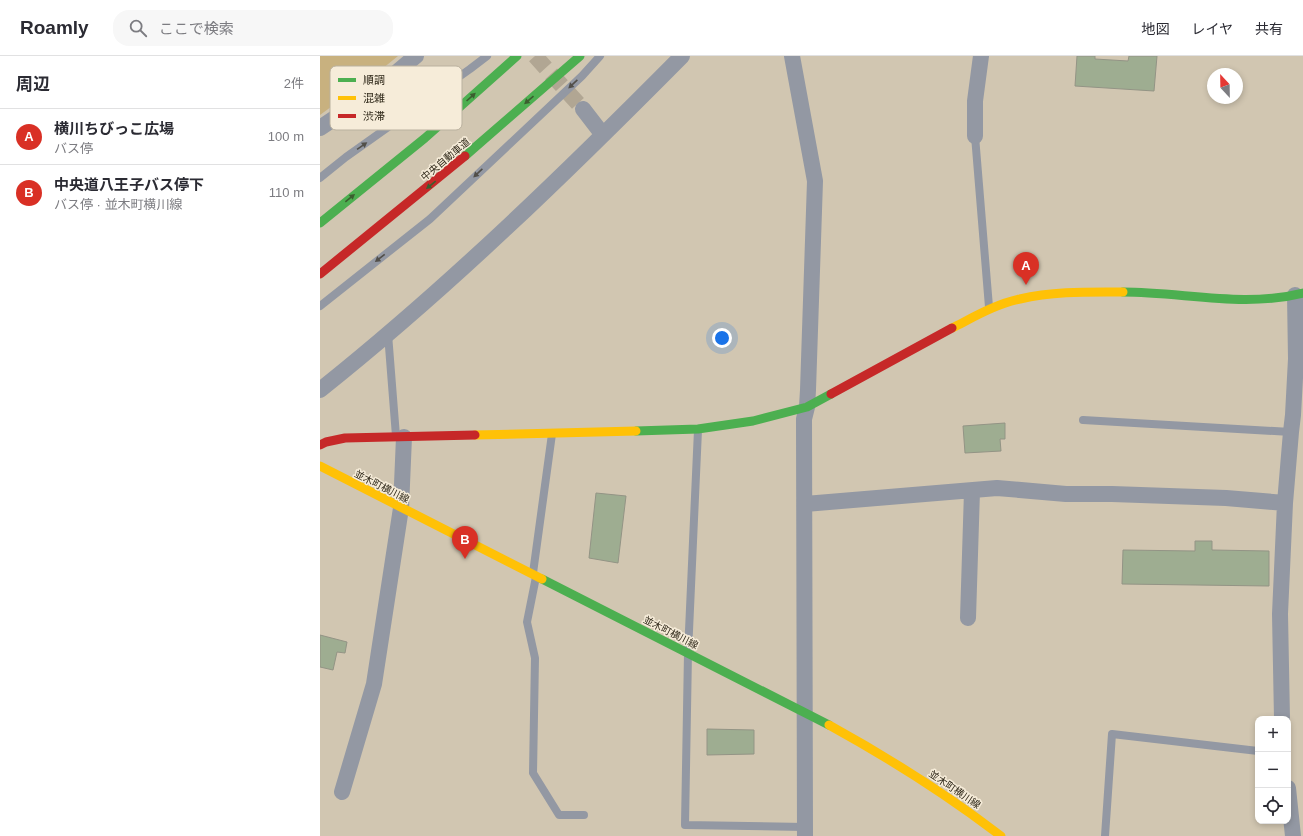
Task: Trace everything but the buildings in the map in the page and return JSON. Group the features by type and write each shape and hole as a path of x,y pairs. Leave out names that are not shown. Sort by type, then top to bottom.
{"main road":[{"path":"462,105 517,56"},
{"name":"中央自動車道","path":"320,274 449,170 580,56"},
{"path":"320,223 434,130"},
{"path":"320,445 326,442 345,438 698,430 788,414 807,407 910,350 989,309 1019,299 1064,292 1129,292 1227,299 1262,298 1299,294"},
{"name":"並木町横川線","path":"320,466 534,576 805,712 887,758 982,820 1001,836"}],"street":[{"path":"404,66 416,56"},
{"path":"320,390 358,360 477,255 604,134 682,56"},
{"path":"792,56 814,181 807,407 804,418 805,832"},
{"path":"975,136 975,101 981,56"},
{"path":"583,109 604,134"},
{"path":"320,128 330,121"},
{"path":"1282,716 1280,614 1285,503 1291,432 1298,415 1296,360 1299,294"},
{"path":"342,792 374,684 401,508 400,437"},
{"path":"805,504 997,488 1066,494 1226,498 1285,503"},
{"path":"968,618 972,490"},
{"path":"1291,812 1294,836"}],"lane":[{"path":"462,76 488,56"},
{"path":"320,306 430,219 582,76 600,56"},
{"path":"320,178 346,157 384,130"},
{"path":"975,136 989,309"},
{"path":"388,333 400,437"},
{"path":"1083,420 1291,432"},
{"path":"698,430 688,653 685,826 805,832"},
{"path":"552,434 527,622 535,658 533,773 559,815 584,815"},
{"path":"1105,836 1112,734 1255,751"}],"shaded area":[{"path":"320,56 398,56 386,66 330,66 330,108 320,115"}],"tunnel":[{"path":"535,56 583,109"}],"traffic: fast":[{"path":"462,105 517,56"},
{"path":"465,156 580,56"},
{"path":"320,223 434,130"},
{"path":"1123,292 1236,299 1281,297 1303,293"},
{"path":"636,431 698,429 753,421 807,407 831,394"},
{"path":"542,579 829,725"}],"traffic: slow":[{"path":"952,328 994,307 1033,296 1058,293 1123,292"},
{"path":"475,435 636,431"},
{"path":"320,466 542,579"},
{"path":"829,725 917,777 1001,836"}],"traffic: jam":[{"path":"320,274 465,156"},
{"path":"831,394 952,328"},
{"path":"320,445 326,442 345,438 475,435"}],"place":[{"name":"横川ちびっこ広場","path":"1026,285"},
{"name":"中央道八王子バス停下","path":"465,559"}]}
